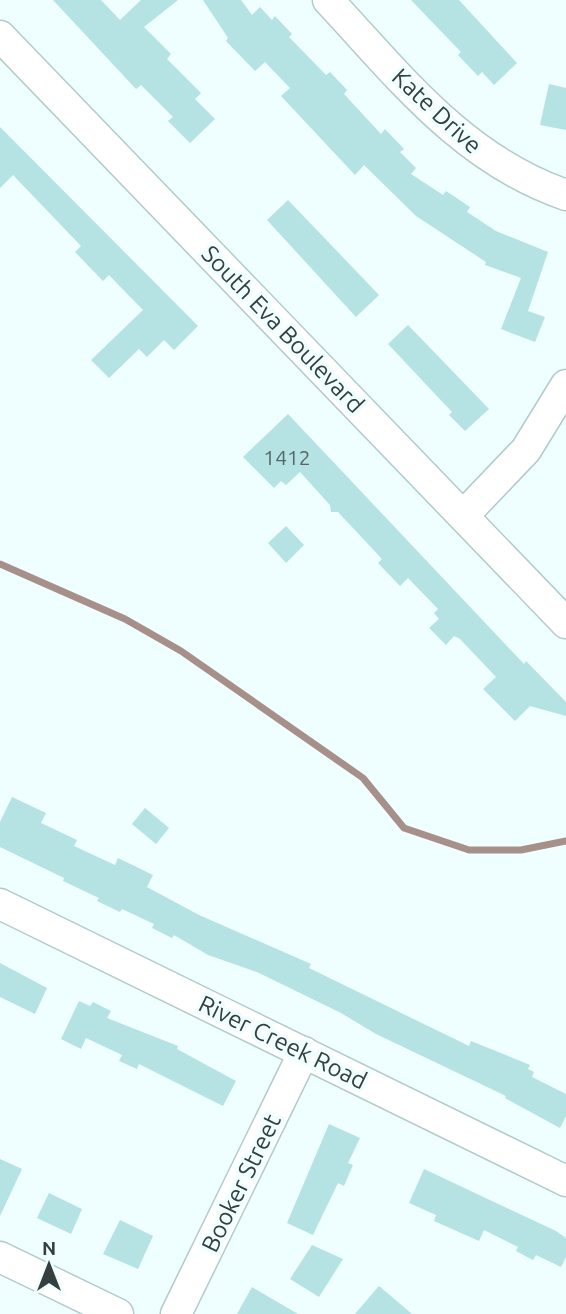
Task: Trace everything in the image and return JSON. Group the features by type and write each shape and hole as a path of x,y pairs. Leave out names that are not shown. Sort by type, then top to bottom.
{"street":[{"name":"Kate Drive","path":"327,0 439,118 480,153 535,184 566,195"},
{"name":"South Eva Boulevard","path":"0,36 566,623"},
{"path":"463,516 526,450 566,385"},
{"name":"River Creek Road","path":"0,904 566,1181"},
{"name":"Booker Street","path":"176,1314 304,1052"},
{"path":"0,1257 118,1314"}],"building":[{"path":"53,0 101,0 120,20 141,0 178,0 144,27 171,54 167,59 201,93 195,99 215,119 190,143 168,121 173,117 141,85 136,89"},
{"path":"203,0 241,0 252,15 260,7 272,20 275,16 292,34 289,37 326,75 330,72 347,90 344,94 381,134 385,129 404,149 400,152 416,168 411,174 443,195 446,191 470,207 467,212 496,231 548,252 528,311 545,317 535,342 501,329 521,278 485,265 486,262 416,216 364,165 355,175 281,96 290,88 265,62 255,71 226,41 228,38"},
{"path":"411,0 459,0 517,63 494,85 482,72 478,76 458,55 461,52"},
{"path":"549,84 566,88 566,130 540,125"},
{"path":"0,127 198,326 174,350 164,340 147,357 139,349 109,378 91,360 143,310 109,275 103,281 75,252 81,246 13,175 0,188"},
{"path":"288,200 379,295 356,317 267,220"},
{"path":"408,325 489,409 465,431 449,415 452,412 388,344"},
{"path":"288,414 524,664 526,661 566,702 566,716 530,706 515,721 483,689 496,677 460,639 454,636 446,645 429,628 439,619 434,613 438,609 408,578 400,586 378,563 382,559 338,512 331,512 330,505 300,472 286,485 281,481 274,488 243,457"},
{"path":"286,526 304,545 286,563 268,543"},
{"path":"12,797 46,813 41,823 77,840 74,846 115,865 118,858 153,875 147,887 199,915 311,964 309,968 469,1046 471,1041 530,1065 528,1069 534,1072 532,1077 566,1094 566,1116 560,1128 505,1098 506,1096 376,1034 341,1013 257,972 208,955 174,935 172,938 152,928 154,924 122,909 120,912 97,901 99,898 63,881 64,878 0,847 0,822"},
{"path":"145,808 169,828 156,844 132,824"},
{"path":"0,963 47,988 35,1014 0,997"},
{"path":"79,1001 90,1006 93,1002 111,1011 107,1018 178,1046 177,1049 236,1081 223,1106 139,1064 137,1069 119,1061 122,1055 86,1038 81,1049 61,1039"},
{"path":"329,1124 360,1138 348,1163 353,1165 344,1186 338,1183 313,1235 287,1223"},
{"path":"0,1159 22,1169 0,1216"},
{"path":"424,1169 566,1238 566,1257 561,1267 536,1255 533,1260 516,1251 518,1247 484,1230 479,1241 434,1221 436,1215 409,1203"},
{"path":"49,1193 82,1209 71,1234 37,1218"},
{"path":"120,1220 153,1236 138,1269 103,1254"},
{"path":"312,1245 343,1259 319,1297 290,1279"},
{"path":"379,1286 412,1314 355,1314"},
{"path":"252,1287 298,1314 237,1314"}],"waterway":[{"path":"0,564 125,619 181,651 363,778 404,828 469,850 521,850 566,841"}]}
